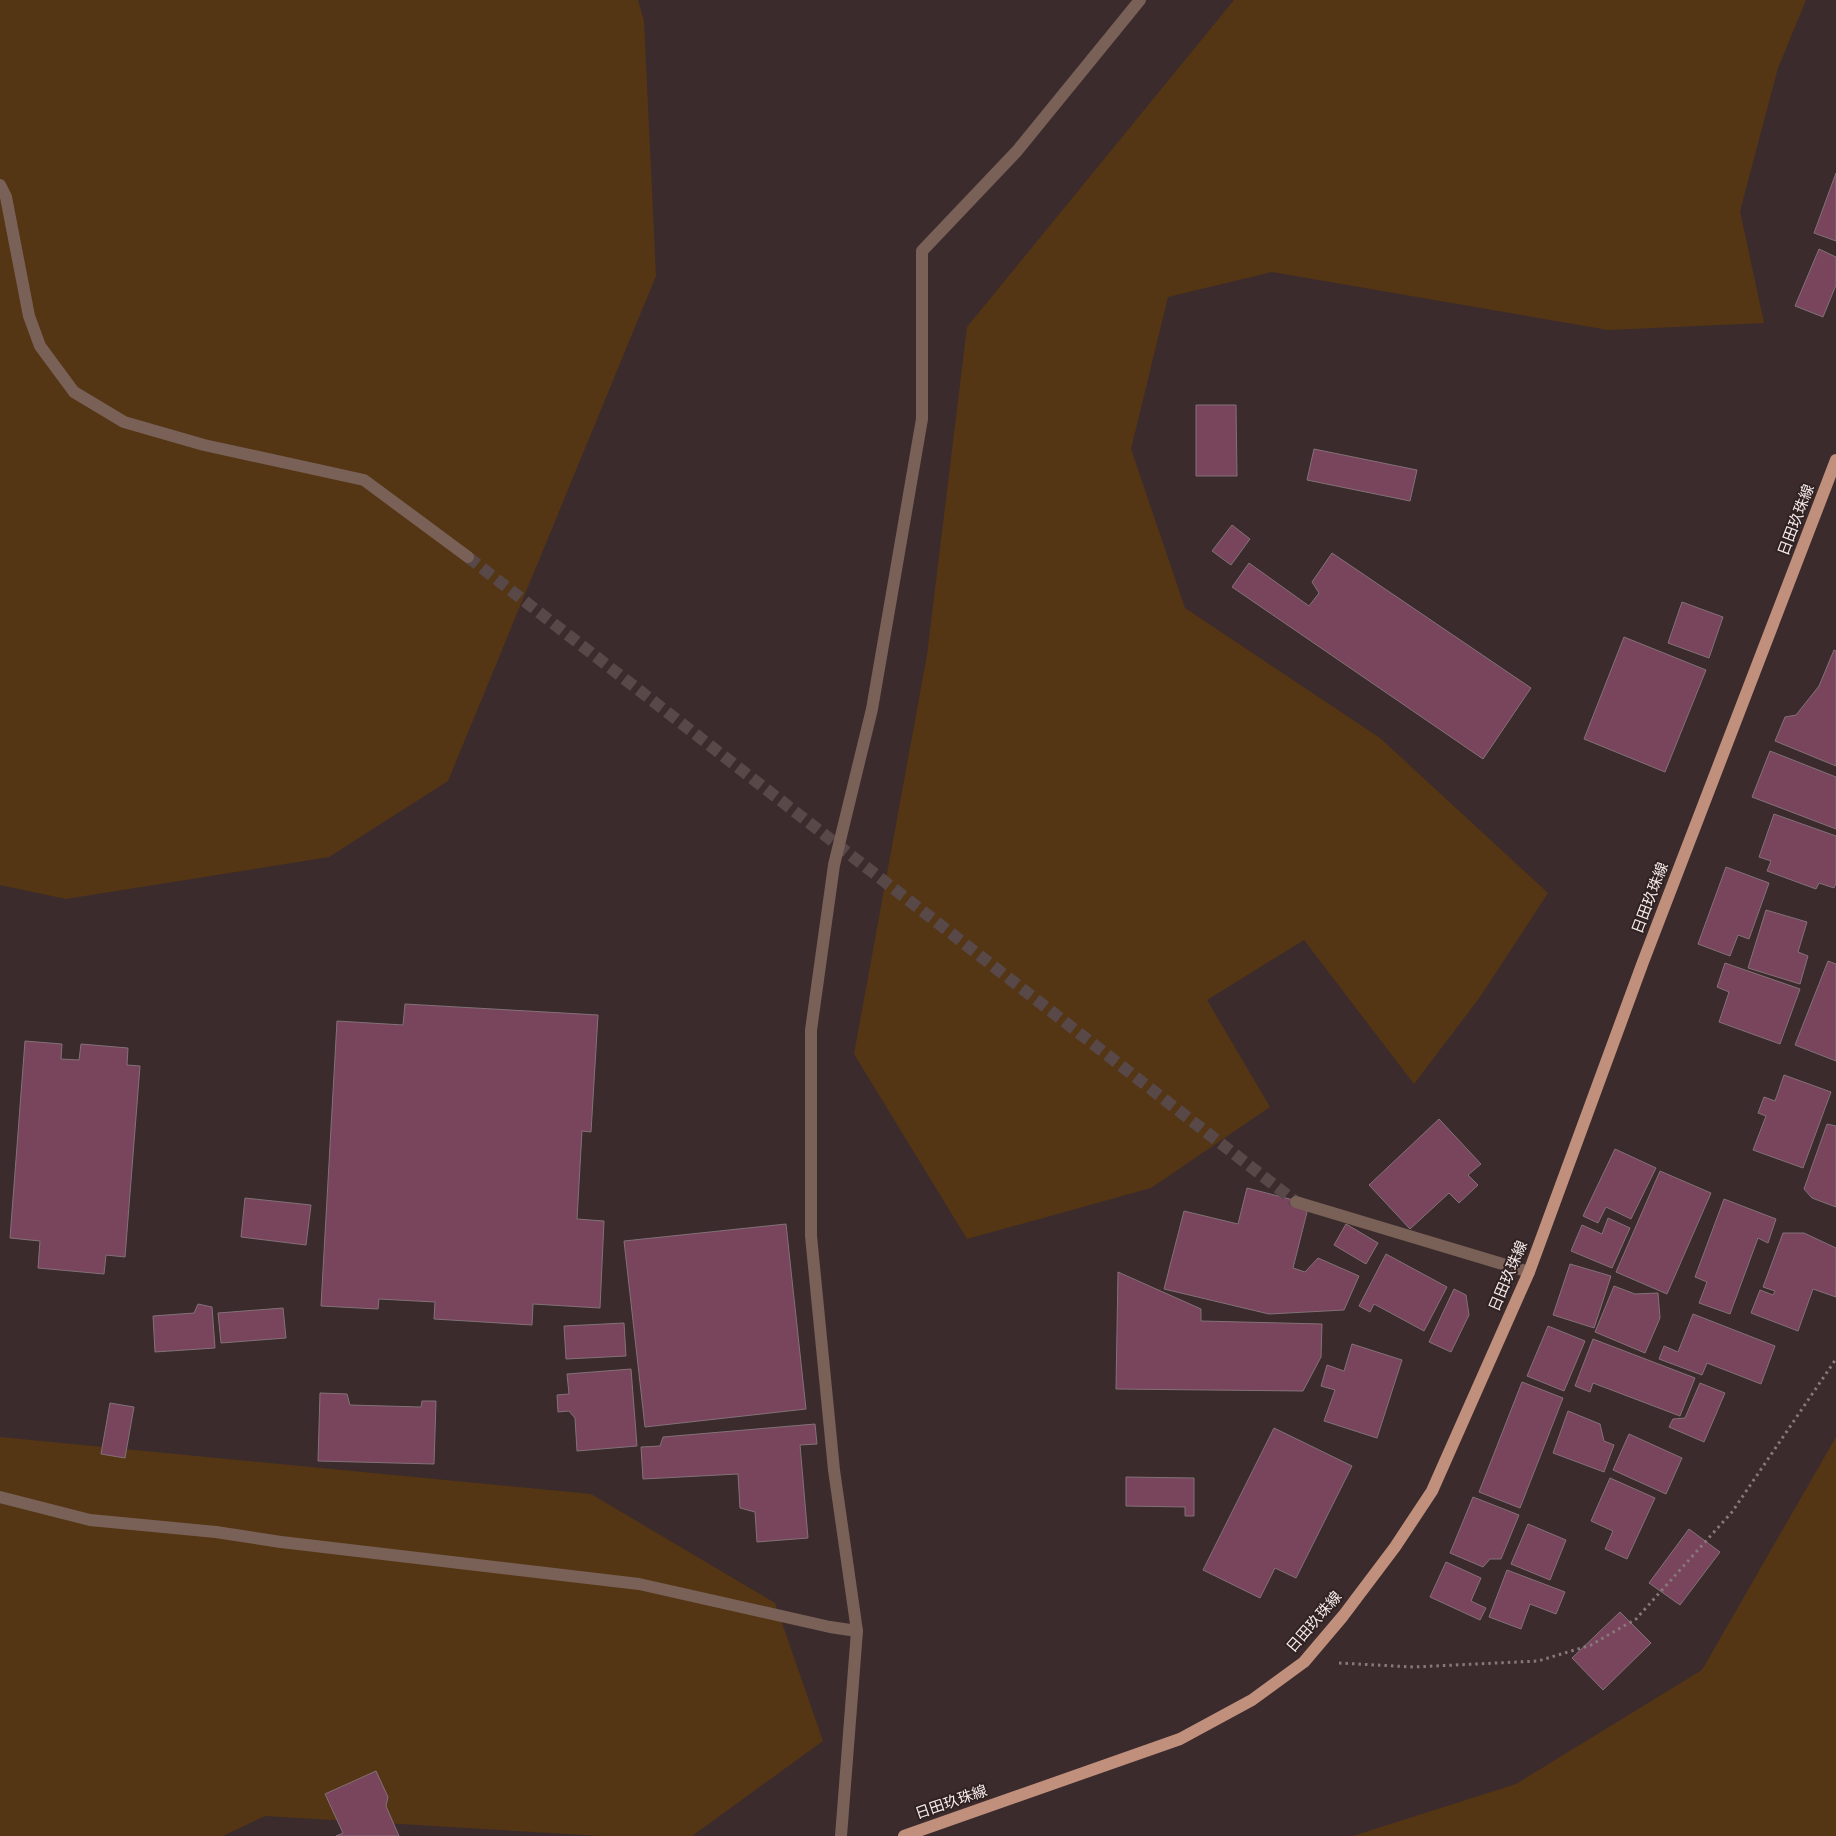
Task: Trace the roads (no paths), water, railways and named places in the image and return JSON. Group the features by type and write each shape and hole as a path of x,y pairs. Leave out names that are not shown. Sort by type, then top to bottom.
{"main road":[{"name":"日田玖珠線","path":"904,1836 1180,1739 1252,1700 1304,1662 1396,1547 1432,1491 1529,1272 1643,962 1836,460"}],"street":[{"path":"841,1836 857,1631 834,1470 811,1236 811,1030 834,865 872,709 922,419 922,251 1017,151 1140,0"},
{"path":"0,185 6,197 29,316 40,346 74,392 124,422 204,445 364,480 468,557"},
{"path":"1296,1202 1529,1272"},
{"path":"0,1497 90,1520 216,1532 281,1542 639,1584 857,1631"}],"tunnel":[{"path":"468,557 1296,1202"}]}
